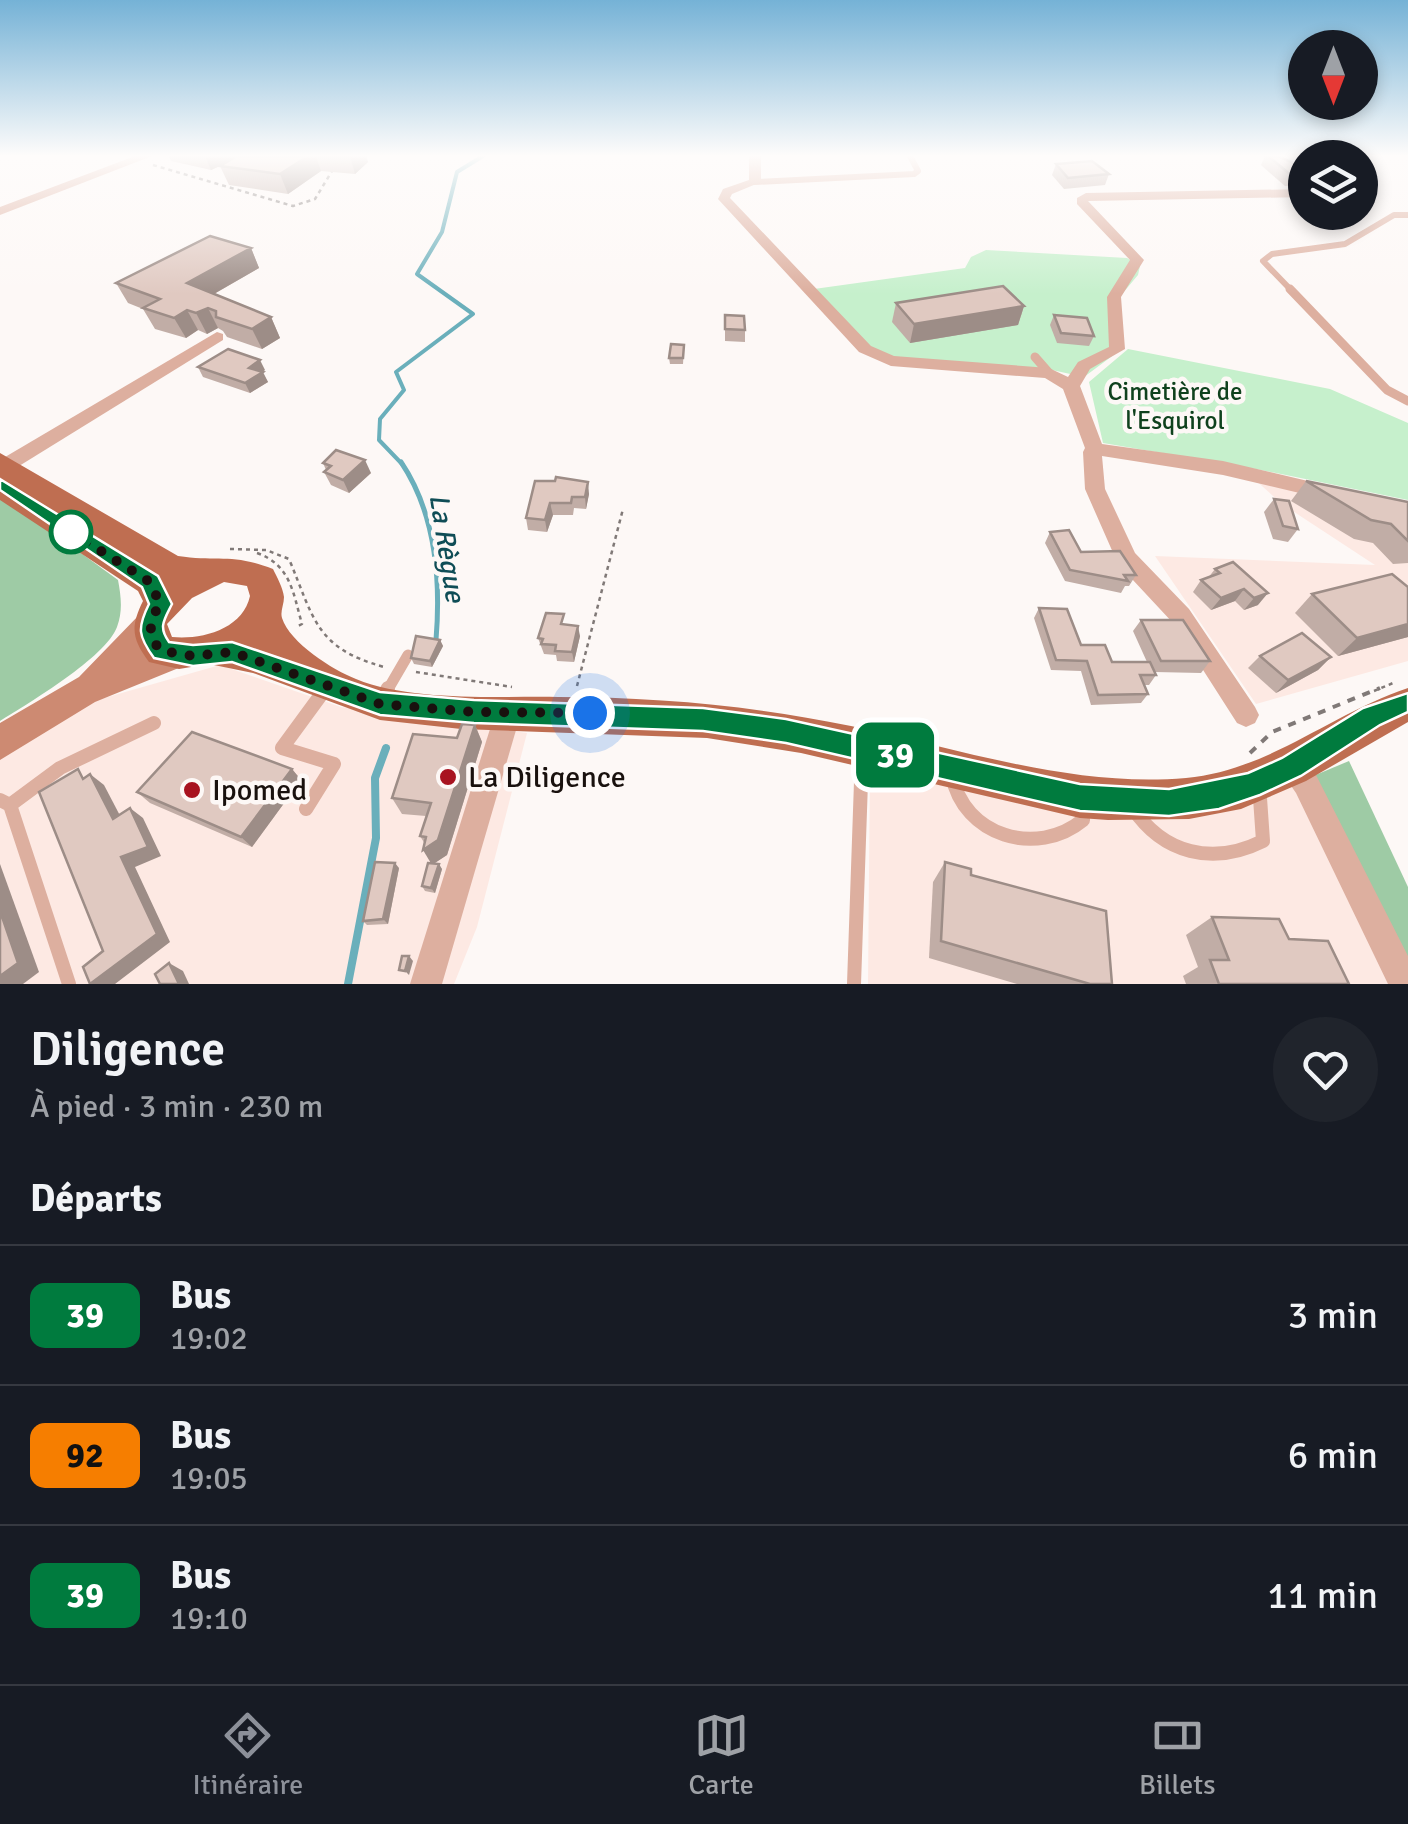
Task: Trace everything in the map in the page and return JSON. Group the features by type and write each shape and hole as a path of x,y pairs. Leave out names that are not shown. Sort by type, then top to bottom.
{"main road":[{"path":"1,471 170,568 208,573 239,569 261,578 267,600 262,613 234,641 214,651"},
{"path":"1,471 150,582 156,614 154,644 174,655"},
{"path":"83,691 174,591 208,573"},
{"path":"262,613 276,640 322,683"},
{"path":"0,743 83,691 174,655 214,651 232,652 380,704 510,700 570,713 703,720 786,731 1080,797 1169,802 1219,795 1250,769 1292,767 1372,716 1408,704"}],"street":[{"path":"0,211 25,202"},
{"path":"727,202 864,348 891,361 1049,373 1070,386 1096,449"},
{"path":"1070,386 1084,366 1117,349 1114,297 1136,260 1082,202"},
{"path":"1,471 217,337"},
{"path":"1096,449 1223,468 1346,497"},
{"path":"1096,449 1092,452 1095,488 1126,558 1182,616 1246,715"},
{"path":"426,984 510,700"},
{"path":"1292,767 1306,784 1405,984"}],"lane":[{"path":"1408,215 1394,215 1345,244 1272,254 1263,261 1387,390 1408,401"},
{"path":"1036,357 1049,373"},
{"path":"380,704 408,655"},
{"path":"306,809 334,764 282,748 322,683"},
{"path":"69,984 5,802 76,758 154,724"},
{"path":"854,984 862,748"},
{"path":"952,769 951,787 958,802 978,822 1007,836 1056,840 1075,830 1082,820 1080,797"},
{"path":"1129,802 1140,824 1197,857 1238,854 1263,842 1260,798 1250,769"}],"path":[{"path":"280,202 293,206 306,202"},
{"path":"570,713 624,509"},
{"path":"413,672 510,700"},
{"path":"1250,769 1272,732 1408,678"}],"shaded area":[{"path":"1252,477 1408,511 1408,661 1256,704 1155,556 1375,565 1282,504"},
{"path":"220,665 341,707 527,733 477,927 454,984 0,984 0,755 97,700"},
{"path":"870,765 1047,805 1294,784 1397,984 868,984"}],"green space":[{"path":"986,250 1127,258 1140,266 1138,275 1117,300 1123,348 1084,377 1052,370 905,360 878,354 814,289 965,268 971,257"},
{"name":"Cimetière de l'Esquirol","path":"1128,349 1330,389 1408,423 1408,500 1103,443 1089,382"},
{"path":"0,494 118,580 121,604 117,627 98,652 0,721"},
{"path":"1349,761 1408,887 1408,984 1294,784"}],"building":[{"path":"210,236 251,248 187,283 271,317 252,329 216,317 216,311 208,308 196,313 187,310 174,318 143,308 160,299 116,283"},
{"path":"1003,286 1024,306 914,324 896,303"},
{"path":"725,315 744,316 745,330 725,329"},
{"path":"1054,315 1087,318 1094,336 1061,333"},
{"path":"671,344 684,345 683,358 669,358"},
{"path":"228,349 260,360 249,368 263,372 245,383 198,367"},
{"path":"336,450 365,460 343,480 324,472 331,466 323,463"},
{"path":"556,477 588,482 585,497 572,497 571,503 550,503 545,520 526,518 535,481 555,481"},
{"path":"1306,481 1408,502 1408,541 1391,524 1371,520"},
{"path":"1274,499 1289,501 1298,529 1283,526"},
{"path":"1069,530 1081,552 1120,551 1136,575 1124,575 1128,581 1070,570 1050,532"},
{"path":"1233,562 1268,593 1254,598 1244,589 1221,598 1201,580 1220,573 1215,569"},
{"path":"1392,574 1408,587 1408,624 1357,638 1312,594"},
{"path":"1039,608 1067,609 1081,645 1105,645 1112,662 1150,662 1156,675 1140,675 1148,694 1098,695 1087,661 1056,660"},
{"path":"546,613 564,614 561,624 578,626 572,652 555,651 556,645 541,644 543,639 538,638"},
{"path":"1141,620 1183,620 1210,661 1161,661"},
{"path":"1302,633 1331,657 1288,680 1260,656"},
{"path":"416,636 440,640 430,661 411,658"},
{"path":"462,724 475,725 438,840 423,850 426,837 420,836 431,803 392,798 413,734 457,738"},
{"path":"192,732 292,769 241,837 137,792"},
{"path":"78,769 83,779 90,774 113,819 130,808 148,847 121,857 157,934 90,984 83,967 103,951 39,792"},
{"path":"375,862 395,863 383,919 363,921"},
{"path":"945,862 971,869 971,875 1106,911 1112,984 1090,984 941,941"},
{"path":"428,863 439,864 431,888 422,886"},
{"path":"0,911 18,963 0,976"},
{"path":"1212,917 1279,919 1289,939 1328,941 1349,984 1219,984 1210,960 1229,960"},
{"path":"402,956 409,956 405,971 399,970"},
{"path":"169,963 179,984 160,984 155,974"}],"waterway":[{"name":"La Règue","path":"402,464 379,440 380,419 404,390 396,372 473,314 417,274 442,232 450,202"},
{"name":"La Règue","path":"402,464 422,503 434,548 436,640"},
{"name":"La Règue","path":"348,984 376,838 375,778 386,748"}],"bus line":[{"name":"39","path":"0,486 150,582 160,604 150,624 150,634 162,651 193,656 232,652 380,704 474,712 590,713 703,720 786,731 1080,797 1129,802 1169,802 1250,786 1292,767 1372,716 1408,705"}],"place":[{"name":"La Diligence","path":"448,777"},
{"name":"Ipomed","path":"192,790"}],"route":[{"path":"71,532 150,582 160,604 150,624 150,634 162,651 193,656 232,652 380,704 474,712 590,713"}]}
